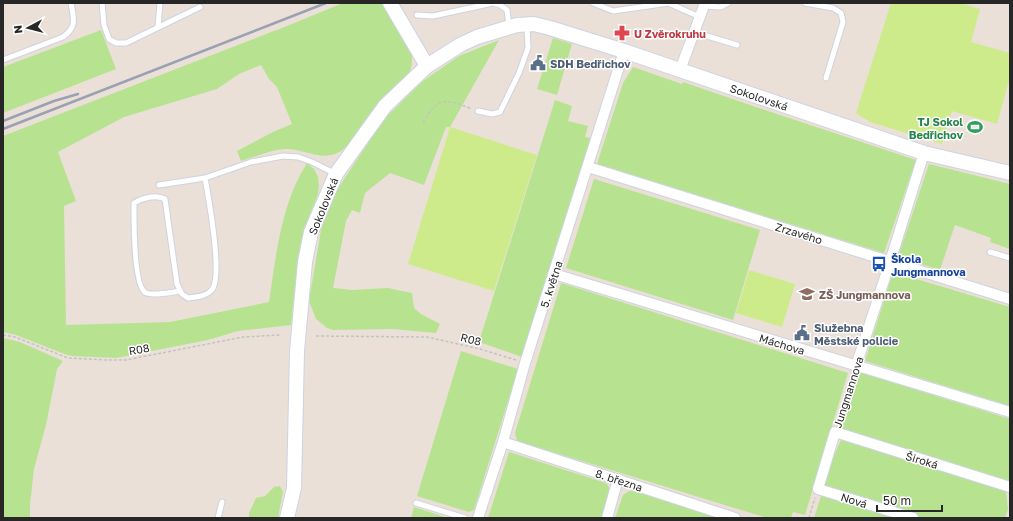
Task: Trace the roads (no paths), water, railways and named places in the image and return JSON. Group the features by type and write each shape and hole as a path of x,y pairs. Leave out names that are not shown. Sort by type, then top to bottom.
{"street":[{"path":"391,4 427,66"},
{"path":"680,70 705,4"},
{"name":"Sokolovská","path":"287,518 294,488 297,351 305,262 311,232 336,174 385,106 427,66 477,36 509,27 527,24 550,28 624,51 924,152 1010,174"},
{"name":"5. května","path":"478,518 503,442 525,363 624,51"},
{"name":"Jungmannova","path":"856,366 924,152"},
{"name":"Zrzavého","path":"588,167 1010,299"},
{"name":"Máchova","path":"554,274 1010,412"},
{"name":"Jungmannova","path":"818,489 835,432"},
{"name":"Široká","path":"835,432 1010,487"},
{"name":"8. března","path":"503,442 730,517"},
{"path":"607,518 618,479"},
{"name":"Nová","path":"818,489 912,518"}],"lane":[{"path":"3,60 63,37 71,31 73,20 71,3"},
{"path":"102,3 104,25 109,39 116,43 126,42 200,7"},
{"path":"158,27 160,3"},
{"path":"417,15 433,16 493,3 500,5 506,10 509,27"},
{"path":"593,3 614,11 668,3 700,17"},
{"path":"705,4 721,7 728,3"},
{"path":"805,3 833,8 841,13 843,22 826,78"},
{"path":"478,111 492,114 500,112 519,73 528,48 527,24"},
{"path":"694,32 737,45"},
{"path":"158,185 205,178 251,162 283,156 298,157 336,174"},
{"path":"180,291 151,294 144,292 140,285 137,264 134,203 141,198 161,197 165,199 177,284 182,294 188,298 202,296 212,289 216,279 216,256 205,178"},
{"path":"990,252 1010,258"},
{"path":"218,518 222,502"},
{"path":"416,503 465,518"}],"railway":[{"path":"3,129 326,3"},
{"path":"3,121 54,101 78,94"}],"place":[{"name":"U Zvěrokruhu","path":"622,33"},
{"name":"SDH Bedřichov","path":"538,63"},
{"name":"TJ Sokol Bedřichov","path":"975,127"},
{"name":"Škola Jungmannova","path":"879,264"},
{"name":"ZŠ Jungmannova","path":"807,294"},
{"name":"Služebna Městské policie","path":"802,333"}]}
